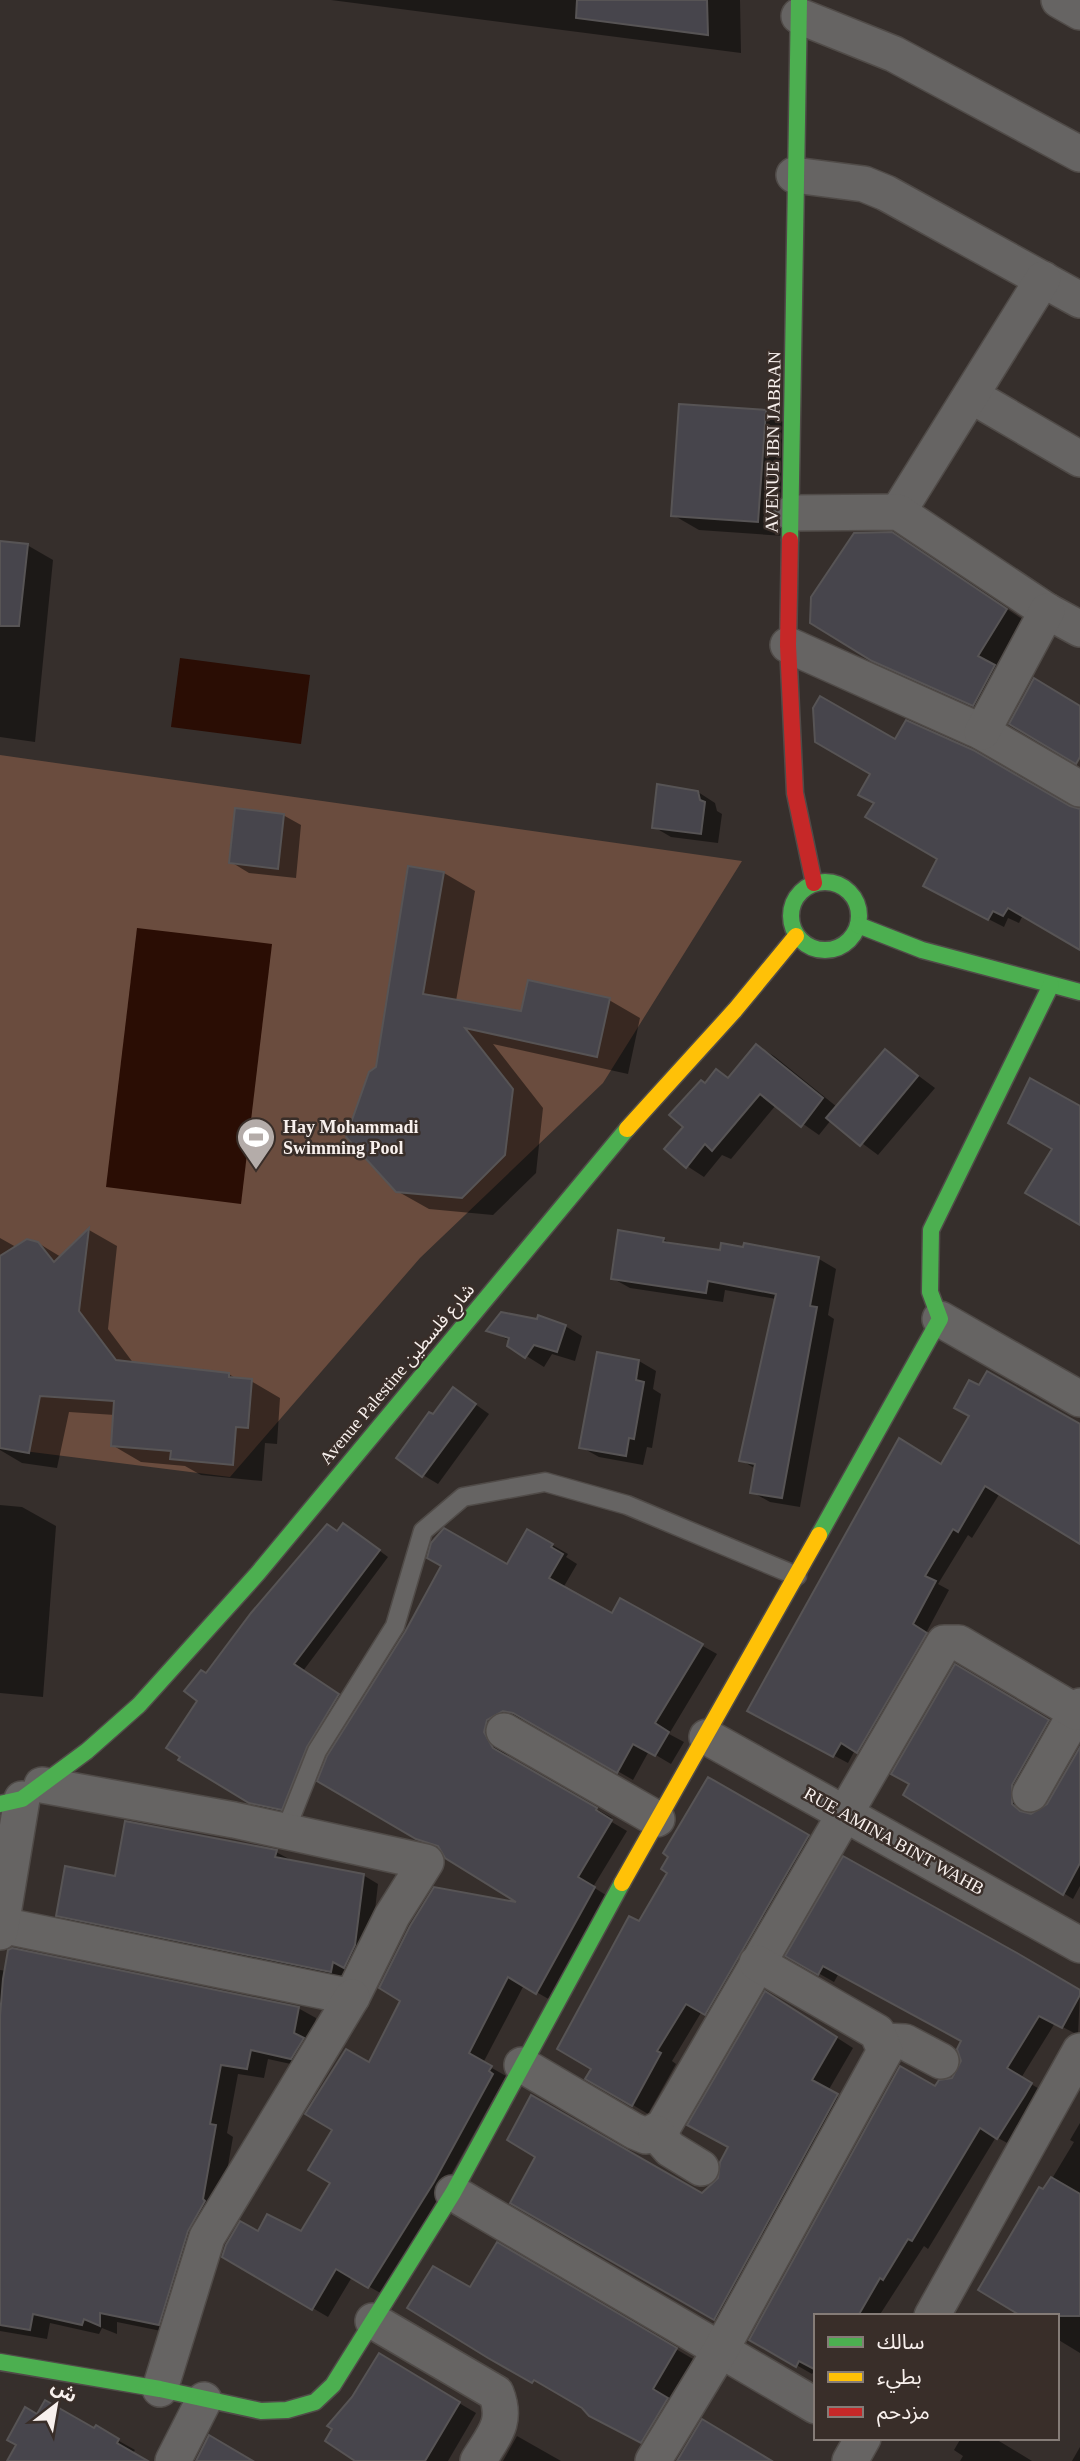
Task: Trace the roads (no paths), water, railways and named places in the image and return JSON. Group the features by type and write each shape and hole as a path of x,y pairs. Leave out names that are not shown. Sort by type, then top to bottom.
{"street":[{"path":"1059,0 1080,12"},
{"path":"799,8 894,54 1080,154"},
{"name":"AVENUE IBN JABRAN","path":"799,8 794,175 792,513 788,645 795,793 814,883"},
{"path":"794,175 864,184 1080,300"},
{"path":"898,512 1043,279"},
{"path":"972,396 1080,459"},
{"path":"792,513 898,512 1047,611 1080,629"},
{"path":"982,732 1047,611"},
{"path":"788,645 982,732 1080,789"},
{"path":"814,883 838,885 848,891 857,904 858,925 850,939 837,948 821,950 806,945 796,936 790,922 791,910 795,898 814,883"},
{"path":"858,925 922,950 1070,983 931,1230 930,1292 940,1319 1080,1399"},
{"name":"Avenue Palestine شارع فلسطين","path":"21,1796 87,1751 139,1705 258,1573 590,1170 735,1010 796,936"},
{"path":"0,2361 160,2389 261,2411 287,2410 315,2403 333,2385 453,2193 657,1819 707,1737 940,1319"},
{"path":"522,2065 634,2132 646,2136 663,2127 944,1643 959,1643 1078,1709 1030,1794"},
{"path":"504,1731 657,1819"},
{"name":"RUE AMINA BINT WAHB","path":"707,1737 1080,1945"},
{"path":"160,2389 207,2237 352,1997 392,1916 426,1862 285,1832 21,1796 1,1928 352,1997"},
{"path":"653,2461 720,2351 870,2083 885,2050 877,2032 757,1963"},
{"path":"883,2041 905,2042 941,2061"},
{"path":"933,2314 1080,2051"},
{"path":"656,2133 670,2149 701,2168"},
{"path":"453,2193 814,2405"},
{"path":"373,2321 496,2393 502,2410 501,2422 478,2461"},
{"path":"173,2461 204,2400"},
{"path":"850,2461 862,2440"}],"lane":[{"path":"285,1832 317,1751 395,1626 423,1531 463,1497 545,1482 627,1505 797,1576"}],"place":[{"name":"Hay Mohammadi Swimming Pool","path":"256,1171"}]}
